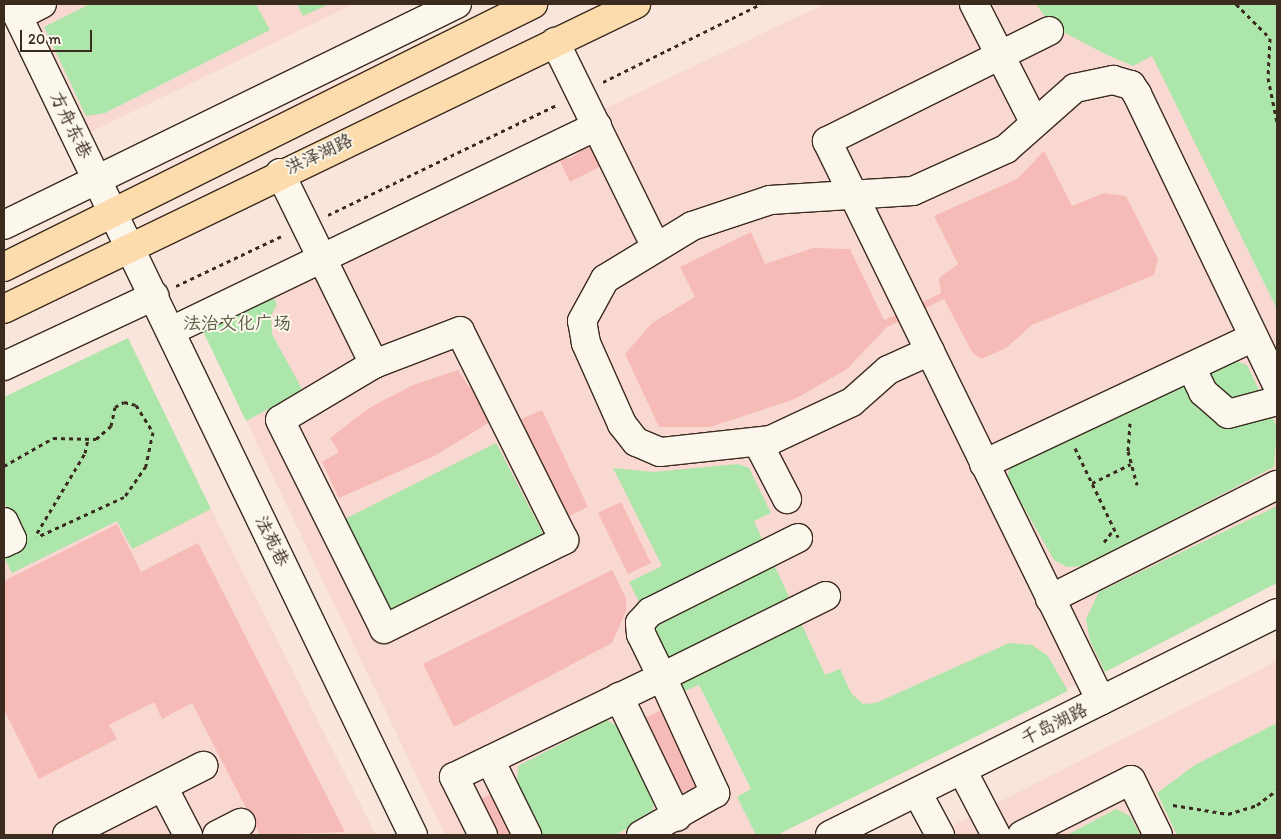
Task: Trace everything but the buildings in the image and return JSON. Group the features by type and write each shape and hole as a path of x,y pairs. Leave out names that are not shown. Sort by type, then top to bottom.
{"main road":[{"path":"4,267 533,4"},
{"name":"洪泽湖路","path":"4,309 280,173 636,4"},
{"path":"555,42 654,4"}],"street":[{"path":"15,10 42,4"},
{"path":"4,225 457,4"},
{"path":"974,4 1034,122"},
{"name":"方舟东巷","path":"15,10 130,246"},
{"path":"1049,31 827,141 1100,701"},
{"path":"555,42 655,246"},
{"path":"930,351 888,370 852,402 760,445 660,452 636,442 622,424 586,343 582,321 605,279 655,246 745,206 792,198 854,196 913,191 1006,149 1034,122 1075,88 1113,80 1131,85 1277,385"},
{"path":"171,331 597,126"},
{"path":"280,173 374,364"},
{"name":"法苑巷","path":"130,246 413,835"},
{"path":"4,366 154,296"},
{"path":"460,331 564,540 384,629 280,420 374,364 460,331"},
{"path":"984,464 1254,337"},
{"path":"1191,367 1203,392 1228,414 1252,412 1277,401"},
{"path":"760,445 787,499"},
{"path":"1050,599 1277,484"},
{"path":"641,835 712,799 714,785 641,634 640,623 650,612 798,538"},
{"path":"483,835 454,777 826,596"},
{"name":"千岛湖路","path":"830,835 1277,613"},
{"path":"619,697 677,817"},
{"path":"490,760 527,835"},
{"path":"67,835 203,766"},
{"path":"962,770 996,835"},
{"path":"1022,835 1131,780 1158,835"},
{"path":"163,787 188,835"},
{"path":"917,792 940,835"},
{"path":"217,835 241,823"}],"path":[{"path":"154,296 581,93 761,4"},
{"path":"1236,4 1270,38 1268,78 1277,122"},
{"path":"1135,393 1130,464 1137,485"},
{"path":"4,466 53,438 88,439 106,432 115,407 124,402 136,405 153,432 146,466 124,498 13,535"},
{"path":"1065,426 1129,560"},
{"path":"13,535 85,453 88,439"},
{"path":"1092,483 1130,464"},
{"path":"1141,799 1204,814 1228,814 1256,805 1277,790"}],"shaded area":[{"path":"4,4 354,4 64,145 4,20"},
{"path":"824,4 1277,4 1277,583 777,835 445,835 191,306"},
{"path":"128,338 211,509 376,835 4,835 4,397"},
{"path":"1277,661 1277,835 933,835 999,802"}],"green space":[{"path":"90,4 256,4 270,30 105,113 86,116 44,27"},
{"path":"297,4 329,4 303,16"},
{"path":"1036,4 1277,4 1277,309 1152,56 1133,66 1105,54 1052,26"},
{"name":"法治文化广场","path":"260,273 277,304 271,316 272,334 303,391 246,421 191,306"},
{"path":"128,338 211,509 132,549 117,521 12,573 4,557 21,537 4,502 4,397"},
{"path":"1230,359 1247,365 1277,427 1274,467 1084,566 1067,567 1054,560 1007,478 1012,460"},
{"path":"496,443 545,537 393,612 385,609 342,526 345,519"},
{"path":"738,464 749,468 771,513 754,521 825,675 840,669 851,693 863,704 876,703 1009,643 1032,645 1048,656 1068,691 777,835 756,835 737,797 751,789 699,685 685,691 629,582 662,566 613,468 653,472"},
{"path":"1277,506 1277,583 1105,672 1090,641 1086,619 1099,592"},
{"path":"607,720 618,727 655,797 652,815 615,835 541,835 517,785 518,766"},
{"path":"1277,723 1277,835 1177,835 1157,793 1195,765"},
{"path":"1116,809 1130,816 1140,835 1067,835"}]}
